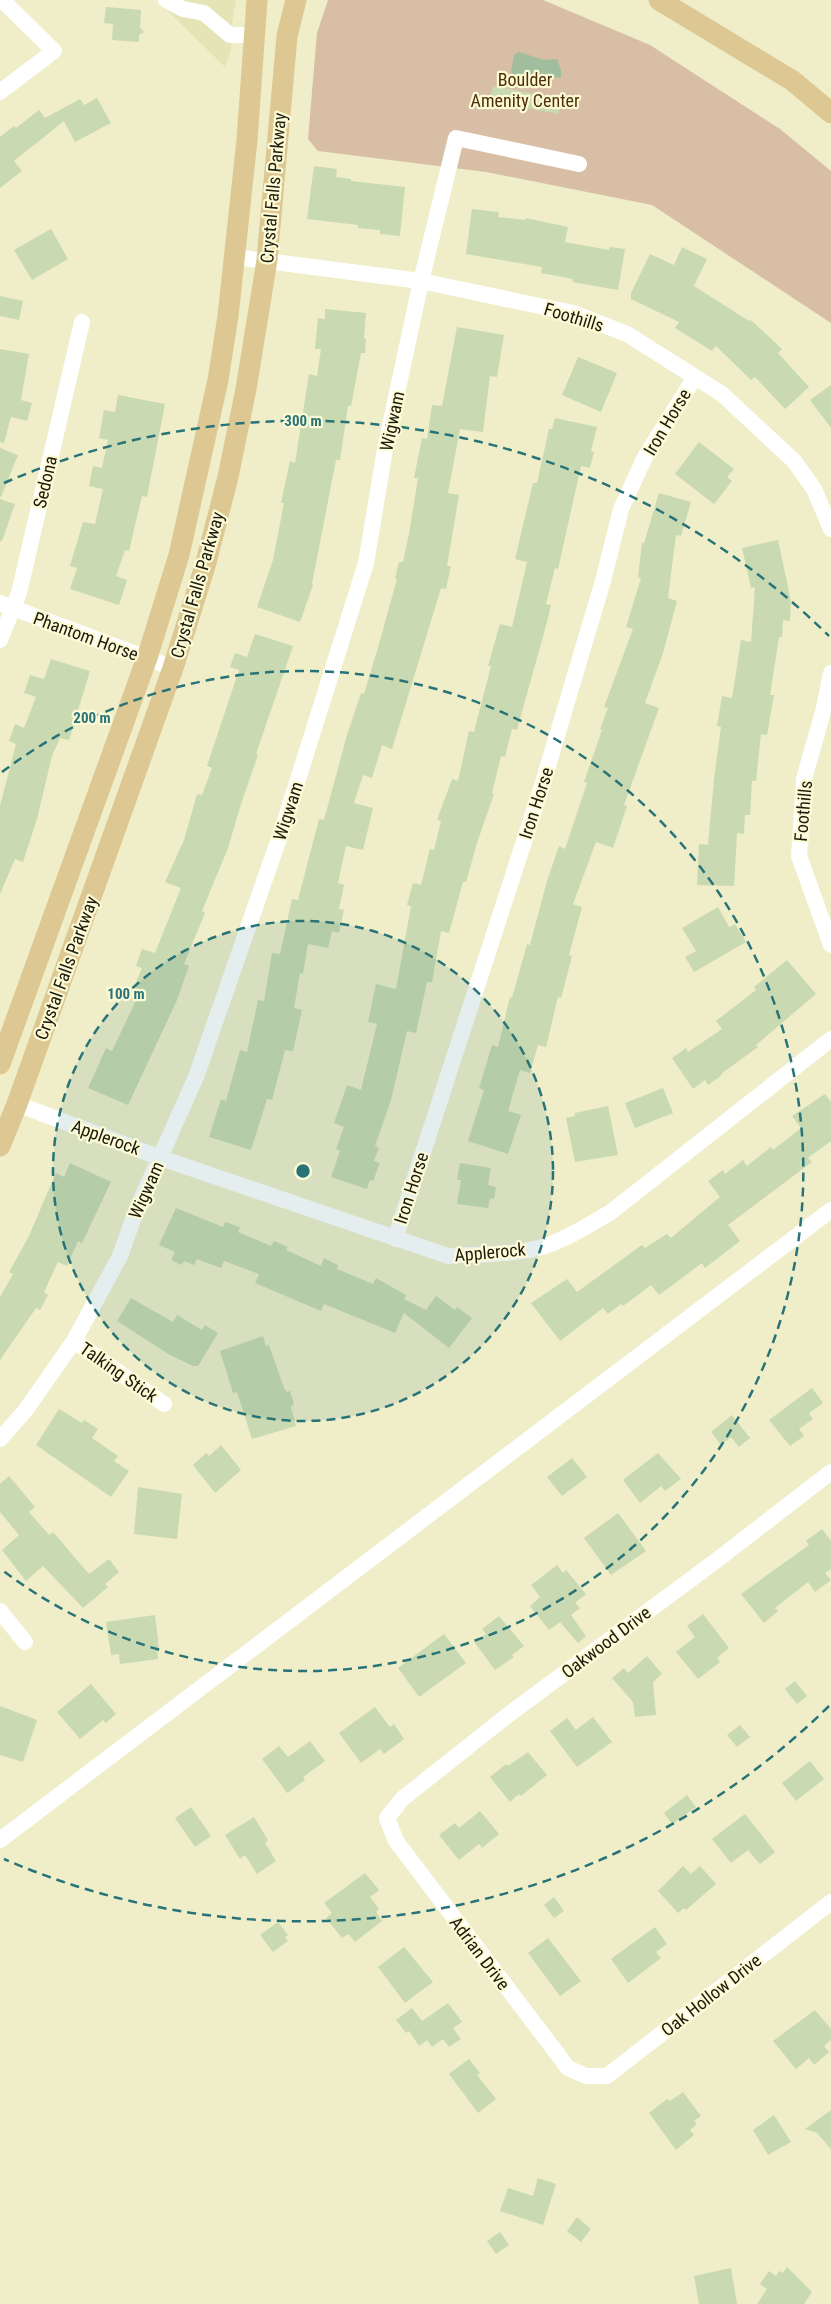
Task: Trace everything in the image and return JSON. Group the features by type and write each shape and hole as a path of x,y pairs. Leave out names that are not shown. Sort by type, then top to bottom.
{"main road":[{"name":"Crystal Falls Parkway","path":"0,1064 146,658 179,554 218,380 236,257 257,0"},
{"name":"Crystal Falls Parkway","path":"0,1146 17,1104 173,668 205,566 228,477 246,388 267,260 287,36 296,0"},
{"path":"659,0 793,81 831,113"},
{"path":"255,35 287,36"}],"street":[{"path":"0,92 54,51 2,0"},
{"path":"166,0 183,9 204,13 230,35 255,35"},
{"name":"Wigwam","path":"0,1438 25,1411 74,1341 120,1256 136,1211 196,1077 283,827 366,563 385,449 421,281 456,138 579,164"},
{"name":"Foothills","path":"236,257 421,281 573,313 627,334 722,394 794,461 814,489 831,529"},
{"name":"Sedona","path":"0,640 6,606 19,593 82,322"},
{"name":"Iron Horse","path":"395,1239 542,786 603,581 621,508 646,458 695,377"},
{"name":"Phantom Horse","path":"6,606 173,668"},
{"name":"Foothills","path":"831,673 824,712 804,779 798,856 831,946"},
{"name":"Applerock","path":"17,1104 161,1158 448,1256 497,1253 544,1246 578,1231 611,1212 831,1039"},
{"path":"0,1840 831,1210"},
{"name":"Talking Stick","path":"74,1341 164,1404"},
{"name":"Oakwood Drive","path":"387,1818 402,1799 508,1715 713,1563 831,1472"},
{"path":"0,1612 25,1642"},
{"name":"Adrian Drive","path":"387,1818 396,1841 568,2068 586,2076"},
{"name":"Oak Hollow Drive","path":"586,2076 607,2076 831,1902"}],"shaded area":[{"path":"157,0 236,0 232,23 231,50 225,67"},
{"path":"519,52 544,60 557,59 561,70 561,78 542,76 535,87 513,76 511,71 514,55"}],"green space":[{"name":"Boulder Amenity Center","path":"328,0 543,0 650,45 780,129 831,171 831,323 652,205 486,172 318,151 308,139 317,33"}],"building":[{"path":"106,7 141,10 140,27 144,32 139,35 139,42 112,40 113,24 104,23"},
{"path":"493,86 561,99 558,114 490,101"},
{"path":"97,98 111,123 75,142 64,121 14,161 22,171 0,188 0,137 14,126 16,128 39,110 45,118 80,99 84,105"},
{"path":"314,166 337,169 336,177 351,179 351,181 405,187 400,236 380,234 380,230 358,228 358,225 307,219"},
{"path":"472,209 499,212 498,217 526,220 526,218 568,227 565,242 609,250 610,247 625,249 618,290 572,282 573,279 541,273 542,267 466,254"},
{"path":"51,229 68,259 32,280 14,250"},
{"path":"682,247 707,259 694,286 749,321 751,320 782,349 778,353 809,387 785,409 755,377 751,380 716,346 712,351 675,328 679,322 631,299 631,293 650,254 674,265"},
{"path":"0,296 23,301 19,320 0,316"},
{"path":"325,309 366,313 365,353 361,353 351,406 348,406 340,460 336,460 313,585 300,622 257,607 273,560 284,503 281,503 290,461 295,463 309,374 317,376 321,349 315,349 318,318 325,319"},
{"path":"457,327 504,335 497,377 490,376 483,432 460,429 448,493 459,495 447,566 451,566 446,589 441,588 392,749 382,745 372,778 363,775 354,803 373,808 363,850 346,846 338,883 344,885 339,909 344,910 339,933 332,931 328,948 308,944 303,974 300,973 294,1008 302,1010 293,1051 285,1050 272,1100 267,1099 251,1150 209,1137 221,1099 226,1101 240,1050 247,1052 258,1000 264,1001 272,953 280,954 292,899 298,900 319,819 324,820 347,735 361,693 364,694 397,579 395,579 399,562 403,562 418,478 414,478 422,438 427,439 432,405 442,406"},
{"path":"0,349 29,354 21,400 32,403 27,421 11,417 4,443 0,442"},
{"path":"578,357 617,373 601,412 562,395"},
{"path":"831,385 831,428 810,400"},
{"path":"118,395 165,404 147,497 142,496 129,551 125,550 116,576 127,580 119,605 70,589 77,568 70,566 83,522 95,524 103,489 89,486 93,466 102,468 108,440 99,438 104,410 115,412"},
{"path":"555,418 597,427 591,451 594,452 590,468 581,466 558,569 555,568 546,604 551,605 547,622 517,730 512,729 505,757 501,756 492,793 494,794 466,882 463,882 449,933 441,931 432,982 427,982 416,1033 407,1031 391,1100 375,1146 379,1148 374,1161 380,1163 373,1181 370,1180 367,1189 331,1177 340,1151 336,1149 344,1127 334,1123 347,1085 361,1090 377,1024 368,1022 376,984 396,989 411,906 407,905 413,883 421,885 430,849 434,850 441,821 437,820 452,779 458,781 469,731 474,732 491,666 488,666 500,624 512,627 527,562 515,559 533,483 537,483 549,429 552,429"},
{"path":"699,442 734,469 727,477 732,481 714,504 675,474"},
{"path":"0,448 18,455 1,497 0,497"},
{"path":"659,493 691,502 681,536 676,535 668,598 677,601 663,653 645,703 659,708 624,805 627,806 613,848 596,842 573,904 582,907 569,955 572,956 561,998 558,997 546,1047 538,1045 530,1073 520,1070 508,1111 521,1115 508,1154 468,1141 484,1090 479,1088 492,1045 498,1047 510,997 512,998 527,944 530,945 547,881 559,846 565,849 587,783 584,782 608,708 604,707 633,629 626,627 641,578 638,577 642,543 644,543"},
{"path":"0,499 15,504 2,541 0,541"},
{"path":"778,540 791,601 790,621 783,620 782,637 779,637 770,695 774,695 767,735 761,734 756,781 752,781 750,815 745,815 744,834 737,833 734,886 697,885 699,844 708,845 721,727 717,726 722,696 732,698 741,640 751,642 755,587 751,588 742,548"},
{"path":"255,634 293,646 256,754 258,755 228,848 202,911 205,913 184,964 189,966 177,1000 128,1105 88,1088 106,1048 112,1051 141,990 134,987 142,968 136,966 142,949 155,953 181,888 165,882 184,840 197,794 202,795 212,768 207,766 239,670 230,667 235,653 247,657"},
{"path":"51,659 90,671 69,740 60,738 52,756 37,819 23,862 15,859 0,894 0,806 16,744 9,741 15,724 24,728 36,697 24,693 30,675 44,679"},
{"path":"718,907 729,927 735,924 746,942 694,972 685,957 696,951 682,928"},
{"path":"787,960 816,994 756,1045 758,1047 722,1075 708,1085 705,1080 693,1089 672,1058 686,1048 688,1052 722,1029 716,1021 756,990 754,987"},
{"path":"663,1088 673,1113 635,1128 625,1103"},
{"path":"825,1094 831,1102 831,1141 808,1158 812,1162 728,1225 740,1241 705,1268 702,1263 659,1295 651,1285 623,1306 621,1304 608,1314 603,1308 560,1341 531,1303 567,1279 577,1292 642,1245 645,1248 667,1234 671,1238 720,1197 708,1181 723,1170 725,1174 743,1160 747,1166 771,1147 773,1150 801,1128 792,1116"},
{"path":"608,1106 618,1155 575,1162 566,1118 575,1116 575,1113"},
{"path":"70,1163 111,1182 82,1243 78,1241 67,1266 58,1262 44,1292 48,1295 40,1310 36,1308 0,1360 0,1297 13,1274 9,1272 28,1238 56,1173 64,1177"},
{"path":"460,1163 491,1168 488,1185 496,1187 494,1199 490,1198 488,1208 457,1204 461,1180 457,1180"},
{"path":"176,1208 223,1227 225,1222 240,1227 238,1232 271,1246 274,1241 288,1247 286,1250 321,1266 324,1258 338,1265 337,1269 373,1284 376,1278 406,1295 404,1299 426,1310 436,1296 455,1310 457,1307 472,1318 449,1348 404,1313 395,1333 324,1304 321,1311 255,1283 259,1274 224,1261 221,1268 197,1259 194,1265 184,1261 182,1265 171,1260 175,1252 159,1245"},
{"path":"131,1298 173,1322 177,1315 202,1330 205,1325 218,1333 198,1366 193,1366 170,1355 117,1321"},
{"path":"263,1336 266,1346 269,1345 284,1388 287,1392 290,1391 294,1404 291,1407 296,1426 252,1439 237,1392 233,1393 220,1351"},
{"path":"812,1388 823,1403 809,1413 813,1419 799,1429 804,1436 790,1446 769,1420"},
{"path":"59,1409 82,1423 84,1420 98,1429 92,1438 118,1456 114,1461 129,1471 111,1497 36,1445"},
{"path":"732,1415 750,1438 739,1447 731,1437 721,1445 711,1432"},
{"path":"221,1445 241,1470 215,1493 193,1465 206,1453 209,1456"},
{"path":"658,1453 681,1479 665,1491 661,1486 640,1503 623,1480"},
{"path":"572,1458 587,1477 562,1496 547,1477"},
{"path":"9,1476 35,1507 29,1512 49,1535 53,1532 89,1574 109,1559 119,1572 105,1584 108,1587 83,1608 43,1566 26,1581 2,1550 19,1535 0,1512 0,1484"},
{"path":"138,1487 182,1494 177,1539 134,1534"},
{"path":"618,1513 646,1551 611,1575 584,1538"},
{"path":"822,1529 831,1541 831,1569 825,1573 831,1580 815,1592 808,1582 775,1608 778,1611 764,1623 741,1594 809,1545 806,1541"},
{"path":"557,1565 563,1573 566,1570 586,1594 575,1603 580,1608 571,1615 586,1636 578,1643 560,1622 549,1630 530,1606 540,1597 531,1585"},
{"path":"703,1614 729,1648 717,1658 720,1662 698,1679 676,1652 695,1637 687,1626"},
{"path":"155,1615 159,1648 157,1649 158,1659 120,1664 119,1654 111,1655 106,1622"},
{"path":"499,1616 524,1646 512,1655 514,1657 495,1670 475,1643 486,1634 482,1629"},
{"path":"444,1634 466,1663 419,1697 398,1668"},
{"path":"647,1656 662,1674 653,1682 656,1715 635,1717 633,1702 612,1678 624,1668 628,1673"},
{"path":"795,1681 807,1696 797,1704 785,1689"},
{"path":"91,1684 116,1714 106,1723 103,1720 80,1739 57,1712"},
{"path":"0,1706 37,1720 23,1762 0,1755"},
{"path":"375,1707 390,1727 394,1724 404,1739 384,1754 380,1749 361,1763 339,1733"},
{"path":"593,1717 612,1742 577,1767 550,1731 567,1718 576,1730"},
{"path":"740,1725 750,1737 737,1747 727,1735"},
{"path":"310,1741 325,1761 303,1777 305,1780 287,1793 262,1759 279,1746 288,1757"},
{"path":"528,1752 547,1775 521,1796 519,1794 510,1802 490,1777 506,1764 508,1766"},
{"path":"810,1761 824,1779 796,1801 782,1783"},
{"path":"687,1795 696,1807 672,1824 664,1813"},
{"path":"191,1807 211,1836 195,1847 175,1818"},
{"path":"480,1811 499,1834 482,1848 479,1844 459,1860 439,1835 455,1823 459,1828"},
{"path":"745,1814 775,1852 760,1864 748,1850 731,1863 712,1839"},
{"path":"254,1817 268,1840 265,1843 276,1861 257,1874 245,1855 240,1859 225,1835"},
{"path":"683,1866 691,1874 700,1866 716,1884 686,1910 684,1908 678,1913 658,1891"},
{"path":"365,1873 379,1890 370,1897 379,1909 376,1912 382,1921 355,1942 348,1934 342,1938 326,1918 332,1913 324,1903"},
{"path":"554,1897 564,1911 554,1918 544,1905"},
{"path":"278,1922 288,1935 285,1937 288,1941 273,1952 260,1935"},
{"path":"655,1927 667,1944 656,1952 661,1958 628,1983 611,1959"},
{"path":"548,1938 581,1981 560,1996 528,1953"},
{"path":"404,1947 433,1982 405,2003 378,1967"},
{"path":"448,2003 462,2022 453,2028 461,2039 449,2047 443,2039 432,2047 427,2040 419,2046 409,2031 406,2033 396,2020 412,2008 422,2021"},
{"path":"815,2010 831,2029 831,2040 824,2046 829,2052 814,2065 809,2058 796,2069 773,2041"},
{"path":"469,2059 480,2073 477,2075 496,2099 478,2113 449,2074"},
{"path":"683,2092 701,2116 694,2121 697,2124 690,2130 694,2135 676,2150 649,2113 663,2102 668,2099 670,2101"},
{"path":"831,2110 831,2149 817,2133 805,2129"},
{"path":"774,2115 791,2142 768,2155 753,2130"},
{"path":"538,2178 556,2184 543,2225 500,2211 508,2188 533,2196"},
{"path":"577,2217 591,2229 581,2242 567,2231"},
{"path":"500,2232 509,2245 496,2254 487,2241"},
{"path":"787,2267 812,2292 804,2304 757,2304 767,2289 760,2284 769,2271 776,2276 779,2271 783,2273"},
{"path":"731,2268 737,2304 699,2304 694,2276"}]}
